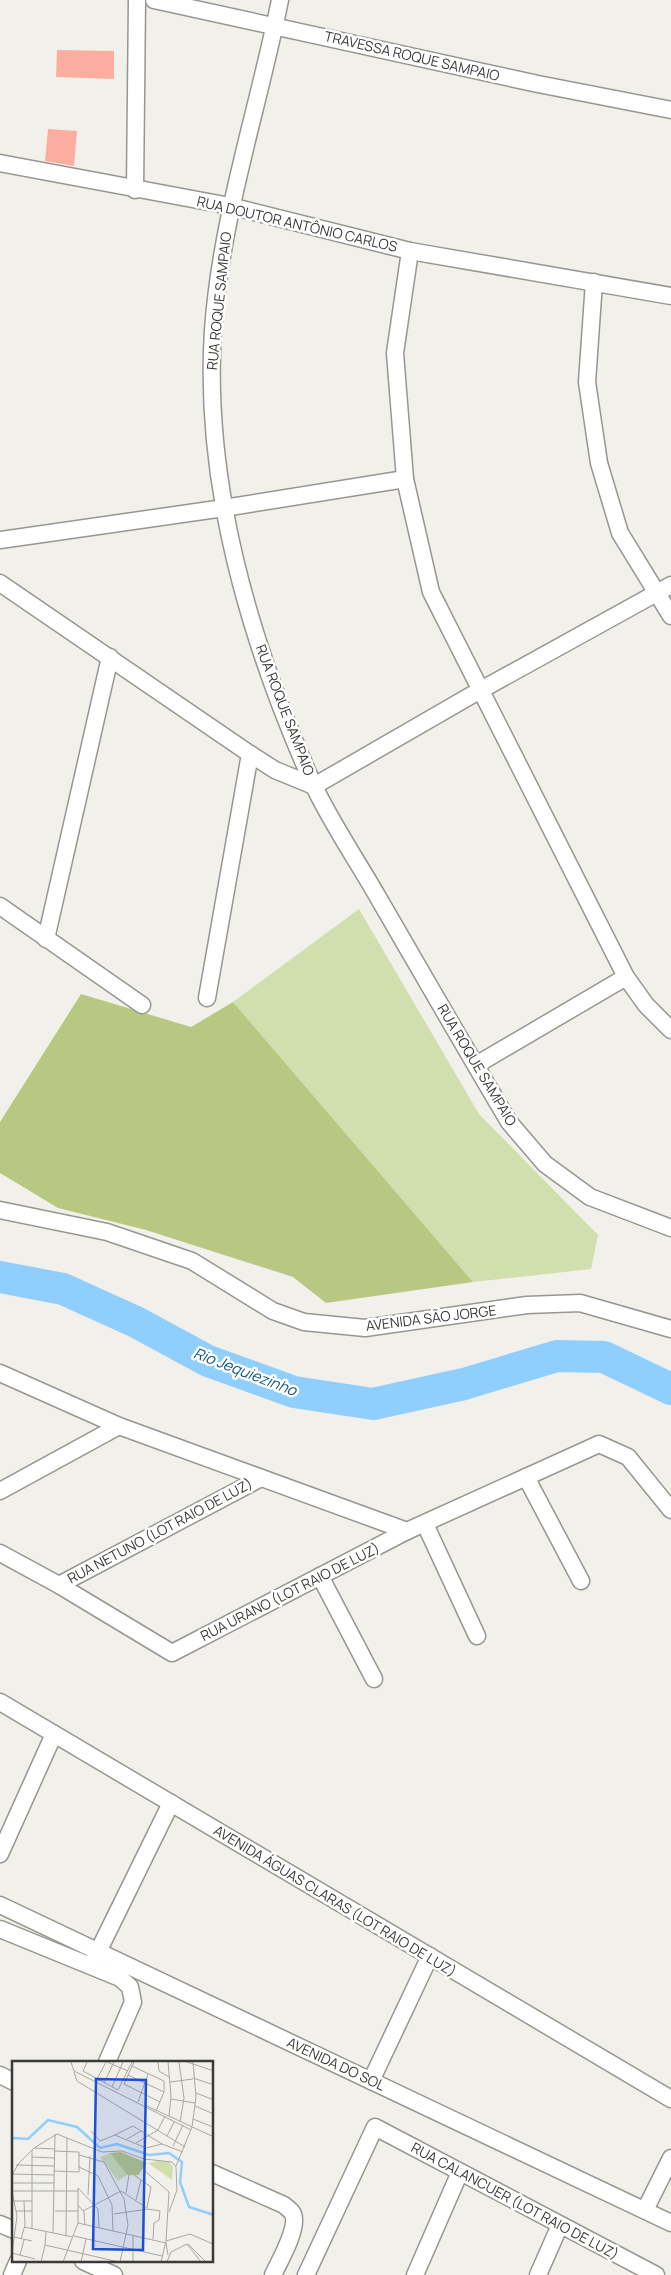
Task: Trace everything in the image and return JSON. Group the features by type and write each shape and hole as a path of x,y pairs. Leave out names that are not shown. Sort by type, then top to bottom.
{"street":[{"path":"135,190 137,0"},
{"name":"TRAVESSA ROQUE SAMPAIO","path":"154,0 538,84 671,110"},
{"name":"RUA ROQUE SAMPAIO","path":"280,0 230,206 219,269 211,377 224,508 241,582 268,674 314,786 510,1122 545,1164 590,1197 671,1228"},
{"name":"RUA DOUTOR ANTÔNIO CARLOS","path":"0,163 135,190 230,206 410,251 671,296"},
{"path":"410,251 395,353 406,479 431,592 626,976 646,1005 671,1030"},
{"path":"594,282 587,382 600,463 620,533 671,616"},
{"path":"0,540 224,508 406,479"},
{"path":"0,583 250,754 275,770 314,786 671,585"},
{"path":"46,939 110,657"},
{"path":"207,998 250,754"},
{"path":"0,906 142,1005"},
{"path":"476,1066 626,976"},
{"name":"AVENIDA SÃO JORGE","path":"0,1210 107,1232 192,1261 273,1311 304,1322 365,1328 528,1305 580,1303 671,1329"},
{"path":"0,1373 119,1426 407,1531"},
{"path":"0,1491 119,1426"},
{"name":"RUA URANO (LOT RAIO DE LUZ)","path":"60,1585 172,1653 407,1531 598,1444 628,1457 671,1510"},
{"path":"526,1477 581,1581"},
{"name":"RUA NETUNO (LOT RAIO DE LUZ)","path":"60,1585 261,1478"},
{"path":"425,1524 477,1636"},
{"path":"0,1553 60,1585"},
{"path":"320,1576 374,1679"},
{"name":"AVENIDA ÁGUAS CLARAS (LOT RAIO DE LUZ)","path":"0,1702 671,2099"},
{"path":"0,1854 54,1734"},
{"path":"91,1967 171,1803"},
{"name":"AVENIDA DO SOL","path":"0,1905 671,2224"},
{"path":"0,1929 120,1978 130,1988 133,2002 107,2061"},
{"path":"371,2081 430,1956"},
{"path":"0,2076 12,2081"},
{"name":"RUA CALANCUER (LOT RAIO DE LUZ)","path":"306,2275 375,2127 656,2275"},
{"path":"645,2210 671,2158"},
{"path":"415,2275 460,2172"},
{"path":"214,2174 284,2205 292,2212 294,2219 289,2242 273,2275"},
{"path":"0,2224 12,2229"},
{"path":"538,2275 560,2225"},
{"path":"12,2275 18,2262"},
{"path":"85,2262 114,2275"}],"green space":[{"path":"359,909 479,1114 598,1235 591,1269 473,1282 233,1002"},
{"path":"81,994 191,1027 233,1002 473,1282 326,1303 293,1277 146,1230 58,1208 0,1173 0,1122"}],"building":[{"path":"57,50 114,51 114,79 56,77"},
{"path":"48,129 77,131 74,166 45,161"}],"waterway":[{"name":"Rio Jequiezinho","path":"0,1277 63,1289 136,1322 208,1361 294,1392 373,1404 464,1384 557,1356 604,1357 671,1389"}]}
